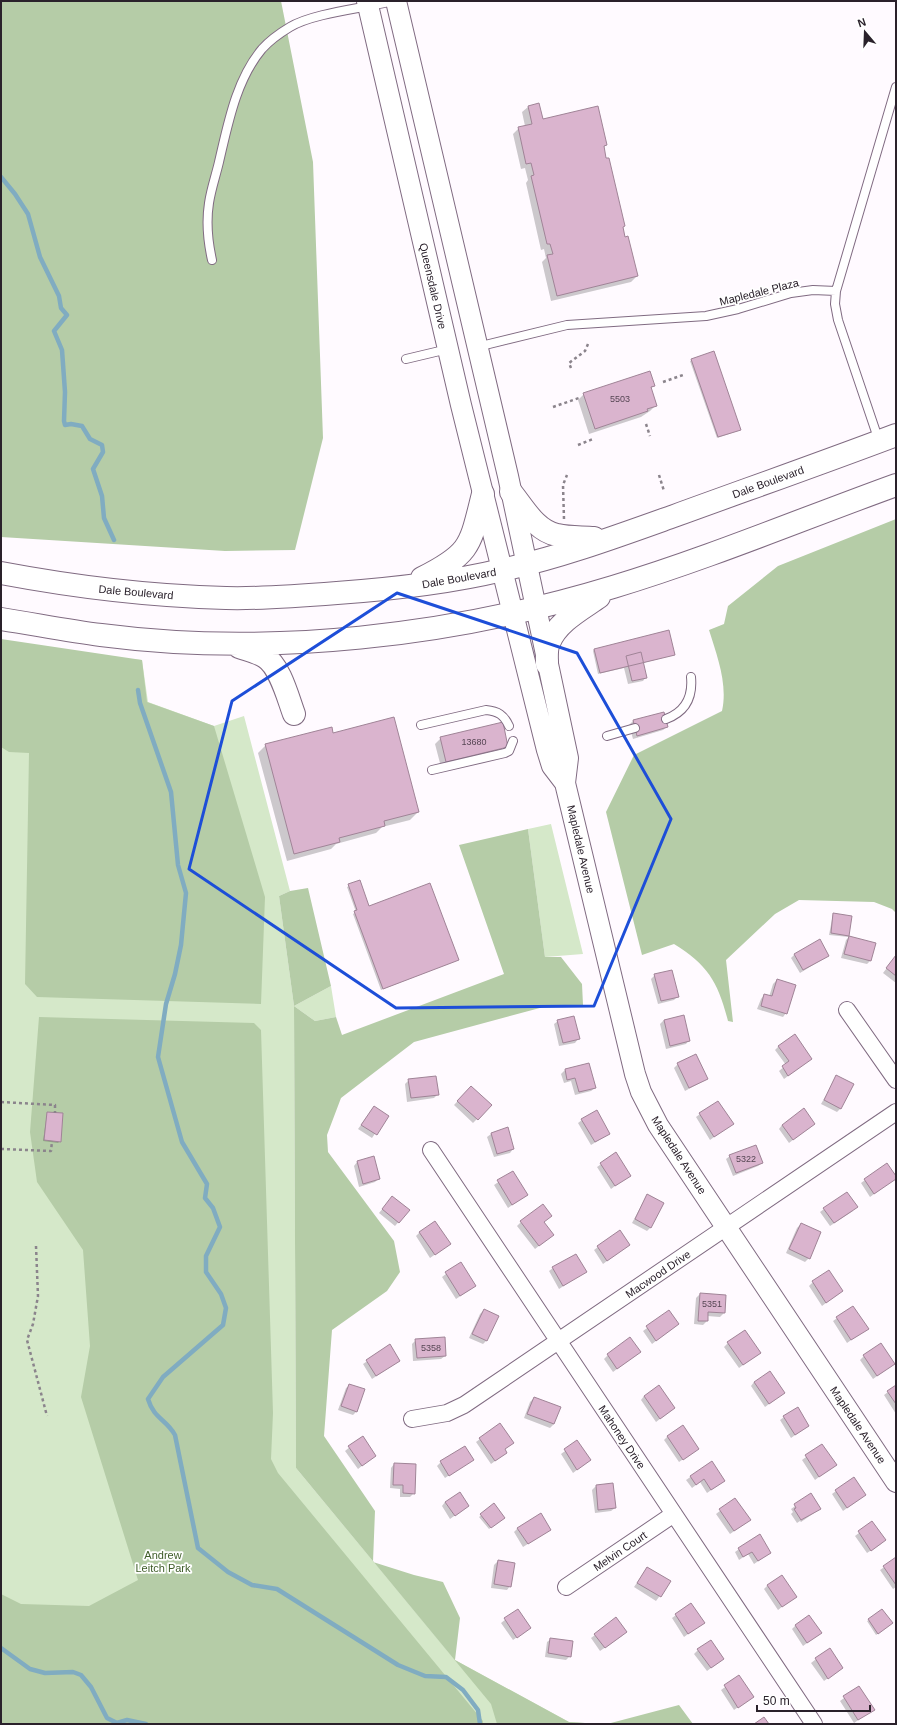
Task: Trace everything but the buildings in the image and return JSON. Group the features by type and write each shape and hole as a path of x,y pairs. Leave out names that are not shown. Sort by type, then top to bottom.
{"main road":[{"name":"Dale Boulevard","path":"1,573 85,587 150,594 226,598 271,598 404,587 502,570 608,539 888,438"},
{"path":"1,618 102,635 157,640 226,643 293,642 366,636 454,625 536,608 614,587 697,558 896,484"},
{"path":"511,492 538,526 550,533 561,536 608,539"},
{"path":"404,587 446,566 460,556 468,545 474,532 483,494"},
{"path":"548,664 549,642 560,626 579,610 614,587"},
{"path":"226,643 263,655 271,661 280,677 294,714"}],"street":[{"path":"396,1 511,492 526,564"},
{"name":"Queensdale Drive","path":"367,4 502,570"},
{"name":"Mapledale Avenue","path":"526,564 568,758 565,783 615,996 637,1080 658,1125 896,1482"},
{"name":"Mapledale Avenue","path":"502,570 550,760 556,772 565,783"},
{"path":"847,1010 896,1080"},
{"name":"Macwood Drive","path":"412,1419 447,1413 464,1405 896,1112"},
{"name":"Mahoney Drive","path":"431,1150 814,1724"},
{"name":"Melvin Court","path":"566,1588 674,1514"}],"lane":[{"path":"212,260 208,224 209,204 228,123 238,93 252,64 262,49 276,36 309,18 367,4 393,1"},
{"path":"888,438 838,320 835,304 836,292 896,87"},
{"name":"Mapledale Plaza","path":"477,347 567,325 706,316 738,309 791,293 814,290 836,292"},
{"path":"406,359 448,348"},
{"path":"666,719 679,714 688,704 691,688 691,677"},
{"path":"421,724 486,710 497,712 503,716 510,726"},
{"path":"607,736 635,728"},
{"path":"432,770 505,753 509,751 513,741"}],"path":[{"path":"571,368 569,363 585,351 588,344"},
{"path":"663,382 683,375"},
{"path":"553,407 579,398"},
{"path":"646,424 650,436"},
{"path":"578,445 593,439"},
{"path":"563,523 563,485 567,475"},
{"path":"659,475 664,491"},
{"path":"1,1102 55,1104 55,1113"},
{"path":"1,1149 51,1151 52,1141"},
{"path":"36,1246 38,1296 33,1324 27,1340 47,1416"}],"highlighted area":[{"path":"397,593 577,653 671,819 594,1006 396,1008 189,869 232,701"}],"green space":[{"path":"1,1 281,1 313,162 323,438 295,550 225,551 1,537"},
{"path":"896,519 896,913 892,909 874,902 799,900 775,914 726,960 733,1022 728,1021 720,995 710,976 695,959 686,952 674,944 642,955 606,812 634,755 722,711 724,691 723,680 709,630 724,624 728,606 778,566"},
{"path":"1,639 142,660 147,702 214,726 265,897 261,1004 37,997 25,984 29,753 9,752 1,747"},
{"name":"Andrew Leitch Park","path":"1,648 142,660 148,702 214,726 244,716 290,891 279,896 294,1006 296,1468 455,1660 569,1722 601,1724 1,1724"},
{"path":"551,824 583,954 545,957 528,829"},
{"path":"528,829 545,957 561,957 582,984 583,1005 551,1005 414,1042 341,1098 327,1135 328,1152 394,1241 400,1272 387,1291 332,1330 324,1436 375,1511 373,1561 296,1468 294,1006 315,1021 336,1017 342,1035 504,974 459,845"},
{"path":"308,888 331,986 294,1006 279,896 290,891"},
{"path":"331,986 336,1017 315,1021 294,1006"},
{"path":"39,1017 254,1023 261,1030 273,1413 271,1459 278,1473 483,1721 483,1724 1,1724 1,1594 21,1604 89,1606 138,1580 81,1397 90,1346 83,1250 37,1182 30,1132"},
{"path":"374,1562 414,1575 443,1582 460,1618 455,1660 569,1722 601,1724 497,1724 491,1704"},
{"path":"679,1705 693,1724 607,1724"}],"waterway":[{"path":"1,177 15,194 28,214 40,257 59,296 61,308 67,315 54,331 62,350 65,392 64,421 65,425 71,424 82,426 90,439 102,445 103,452 93,469 102,496 104,518 114,540"},
{"path":"138,690 140,703 171,792 178,865 186,893 181,945 175,974 166,1004 158,1057 182,1142 207,1184 205,1198 213,1208 220,1227 206,1256 206,1272 221,1294 226,1308 223,1325 163,1377 148,1399 153,1411 168,1425 175,1435 198,1548 228,1572 252,1585 277,1589 398,1665 425,1676 446,1677 463,1690 478,1710 480,1724"},
{"path":"1,1648 30,1669 45,1673 73,1672 81,1675 91,1687 107,1718 117,1723 127,1720 146,1724"}]}
